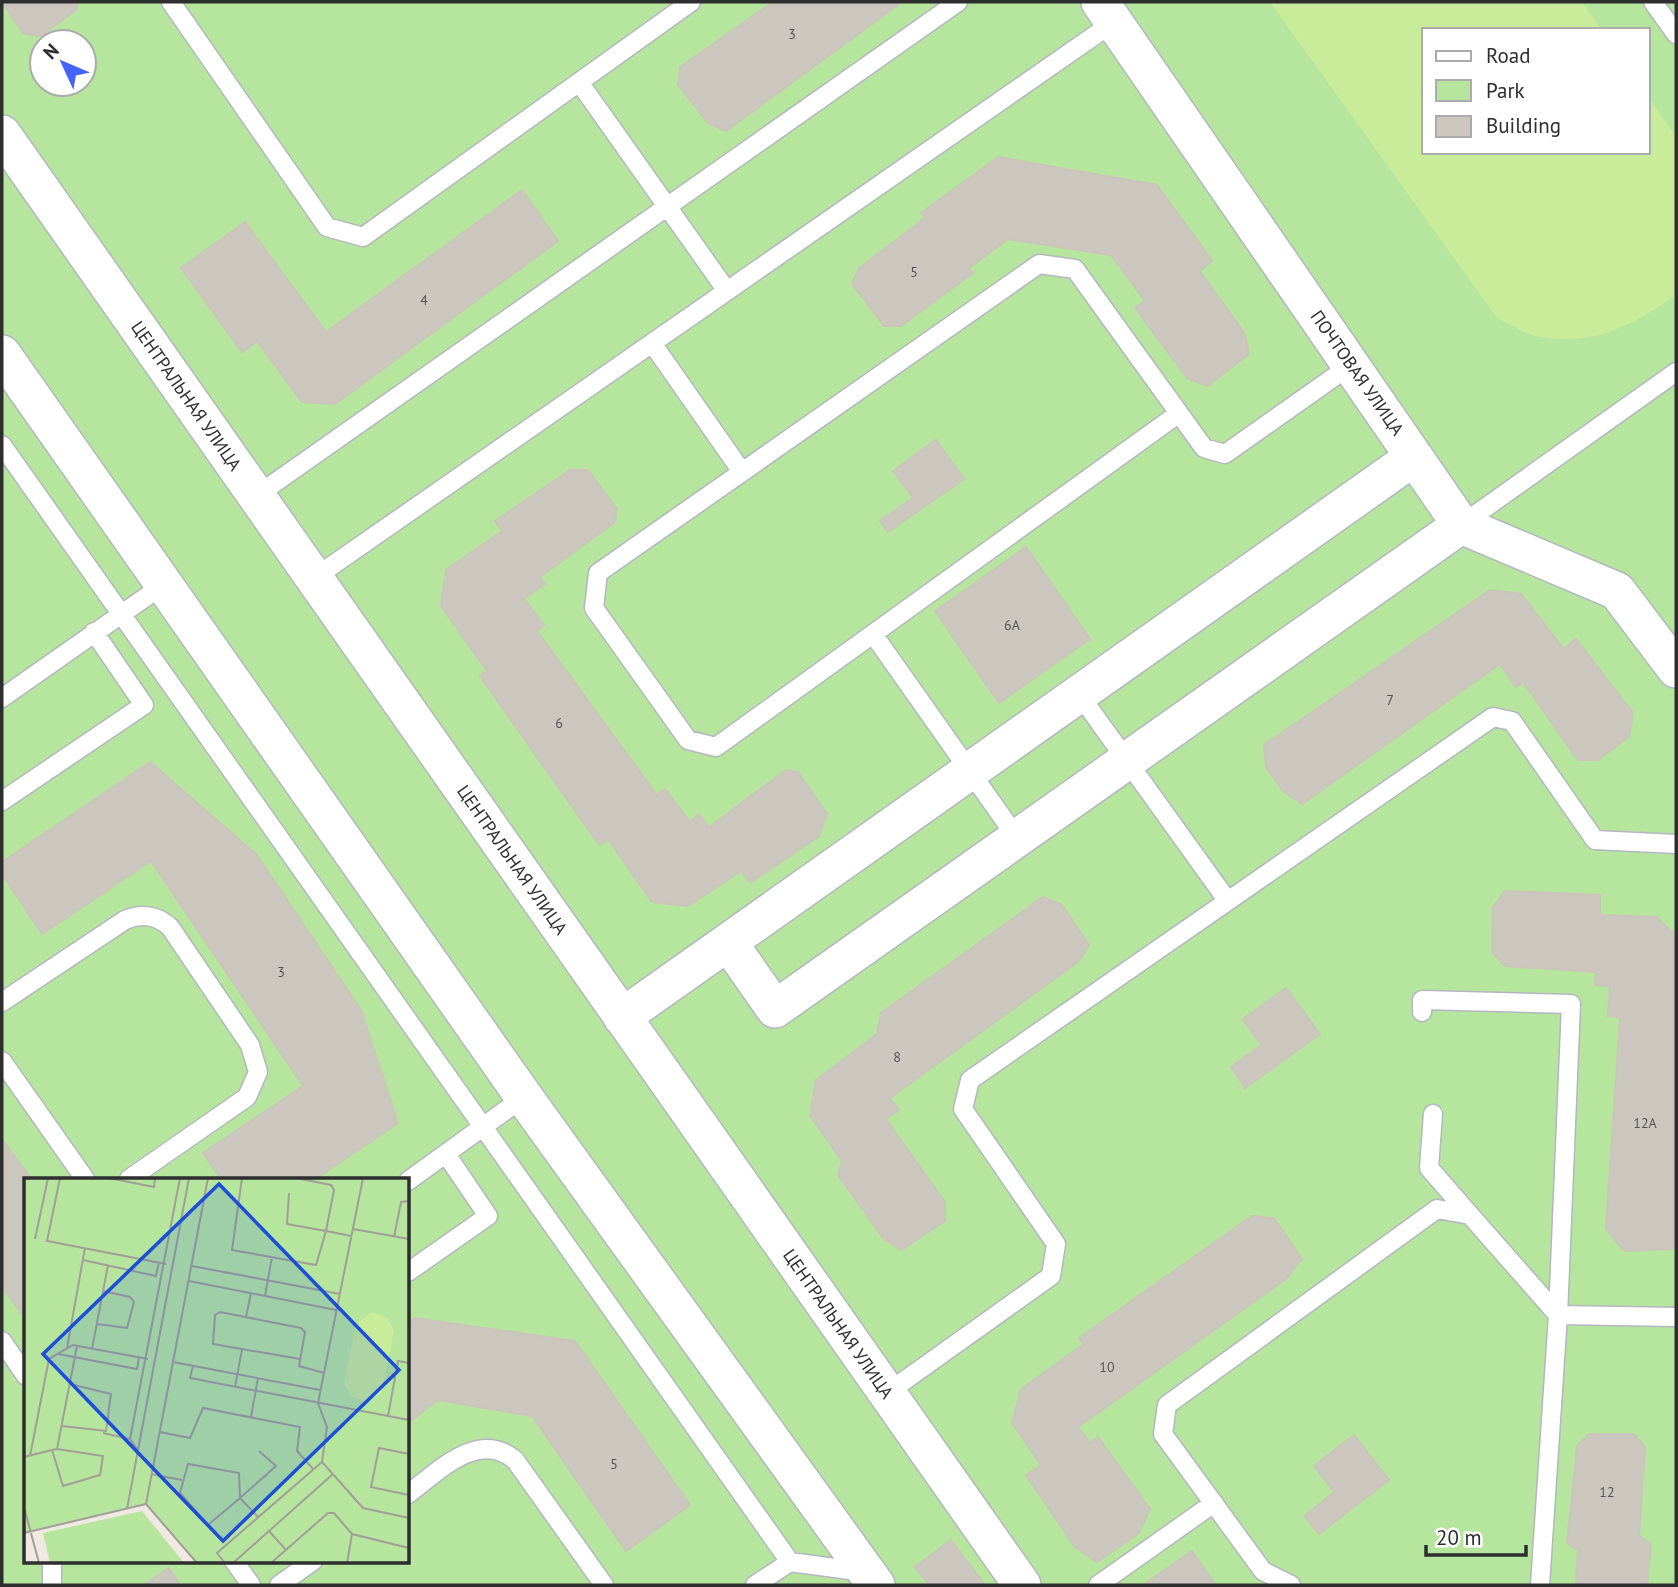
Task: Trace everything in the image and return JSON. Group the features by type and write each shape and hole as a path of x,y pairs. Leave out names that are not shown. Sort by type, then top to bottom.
{"street":[{"name":"ПОЧТОВАЯ УЛИЦА","path":"1107,12 1461,525"},
{"name":"ЦЕНТРАЛЬНАЯ УЛИЦА","path":"2,134 1022,1585"},
{"path":"2,354 524,1097 871,1578"},
{"path":"622,1017 1414,457"},
{"path":"728,942 775,1009 1461,525 1617,591 1676,669"}],"lane":[{"path":"171,2 327,227 363,237 691,2"},
{"path":"256,496 958,2"},
{"path":"1653,2 1676,34"},
{"path":"314,578 727,291 1107,12"},
{"path":"579,82 727,291"},
{"path":"1178,414 716,747 688,740 594,608 598,573 1039,264 1075,269 1204,448 1225,454 1351,365"},
{"path":"652,343 742,472"},
{"path":"1461,525 1676,372"},
{"path":"2,446 790,1562 871,1578"},
{"path":"2,698 163,585"},
{"path":"2,802 144,705 94,632"},
{"path":"873,634 1017,838"},
{"path":"1079,694 1227,900"},
{"path":"887,1393 1051,1276 1056,1244 963,1109 971,1080 1227,900 1493,717 1512,721 1595,839 1676,844"},
{"path":"2,1002 125,920 134,916 153,917 170,927 250,1045 258,1072 247,1097 130,1178"},
{"path":"1422,1012 1422,1000 1571,1004 1558,1315 1540,1585"},
{"path":"2,1061 84,1178"},
{"path":"410,1180 524,1097"},
{"path":"1433,1114 1429,1168 1558,1315 1676,1317"},
{"path":"410,1271 488,1216 446,1154"},
{"path":"1291,1585 1263,1570 1163,1434 1167,1405 1437,1209 1469,1215"},
{"path":"2,1341 24,1373"},
{"path":"410,1492 464,1454 479,1448 506,1453 514,1460 604,1585"},
{"path":"1098,1585 1214,1503"},
{"path":"52,1562 52,1585"},
{"path":"235,1562 251,1585"},
{"path":"279,1585 312,1562"},
{"path":"755,1585 790,1562"}],"green space":[{"path":"2,2 1676,2 1676,1585 2,1585"},
{"path":"1270,2 1582,2 1601,28 1422,28 1422,154 1650,154 1650,99 1676,137 1676,295 1629,324 1597,336 1561,339 1536,336 1497,318"}],"building":[{"path":"2,2 78,2 76,10 52,28 28,28 28,34 23,33"},
{"path":"773,2 902,2 726,131 708,123 678,85 680,67"},
{"path":"998,157 1157,185 1212,261 1200,271 1245,334 1249,354 1207,386 1187,378 1135,308 1145,301 1111,255 1008,239 969,268 973,273 901,326 884,326 852,284 859,268 925,218 921,213"},
{"path":"522,190 558,241 335,404 302,402 257,341 242,352 181,268 245,222 326,332"},
{"path":"936,440 964,479 888,532 880,521 913,498 893,471"},
{"path":"570,470 588,470 617,509 614,523 540,577 545,584 524,599 544,625 537,631 657,795 665,789 690,822 699,814 709,827 786,770 798,772 827,814 819,836 750,883 741,871 688,906 652,902 608,839 599,845 480,676 487,671 441,606 446,570 502,531 495,521"},
{"path":"1026,547 1090,639 999,703 935,611"},
{"path":"1490,590 1521,594 1564,649 1576,639 1633,713 1629,737 1598,760 1578,760 1523,682 1516,687 1500,664 1302,804 1282,790 1266,767 1264,745"},
{"path":"150,762 256,854 361,1010 398,1123 316,1178 220,1178 203,1153 303,1086 151,861 42,934 2,874 2,862"},
{"path":"1505,891 1600,895 1600,915 1657,917 1676,936 1676,1244 1672,1249 1624,1251 1606,1229 1620,1017 1608,1016 1610,986 1595,985 1596,972 1505,966 1492,952 1493,907"},
{"path":"1043,897 1061,904 1089,945 1078,962 890,1098 899,1110 886,1119 945,1202 945,1221 901,1250 884,1239 838,1175 842,1161 810,1115 816,1080 877,1034 881,1013"},
{"path":"1286,988 1320,1034 1245,1088 1231,1067 1261,1045 1243,1019"},
{"path":"2,1139 30,1178 24,1178 24,1317 2,1286"},
{"path":"1252,1216 1274,1218 1302,1259 1286,1279 1078,1427 1090,1443 1098,1437 1150,1509 1139,1533 1097,1562 1075,1547 1026,1475 1041,1465 1012,1423 1021,1389 1084,1344 1079,1338"},
{"path":"415,1318 575,1341 690,1505 626,1551 532,1416 438,1400 410,1421 410,1322"},
{"path":"1589,1434 1634,1434 1645,1447 1639,1536 1651,1544 1647,1585 1576,1585 1578,1550 1567,1543 1577,1446"},
{"path":"1354,1435 1389,1480 1319,1534 1305,1516 1334,1492 1314,1466"},
{"path":"951,1540 985,1585 929,1585 915,1567"},
{"path":"1192,1551 1216,1585 1143,1585"},
{"path":"169,1568 180,1585 144,1585"}]}
